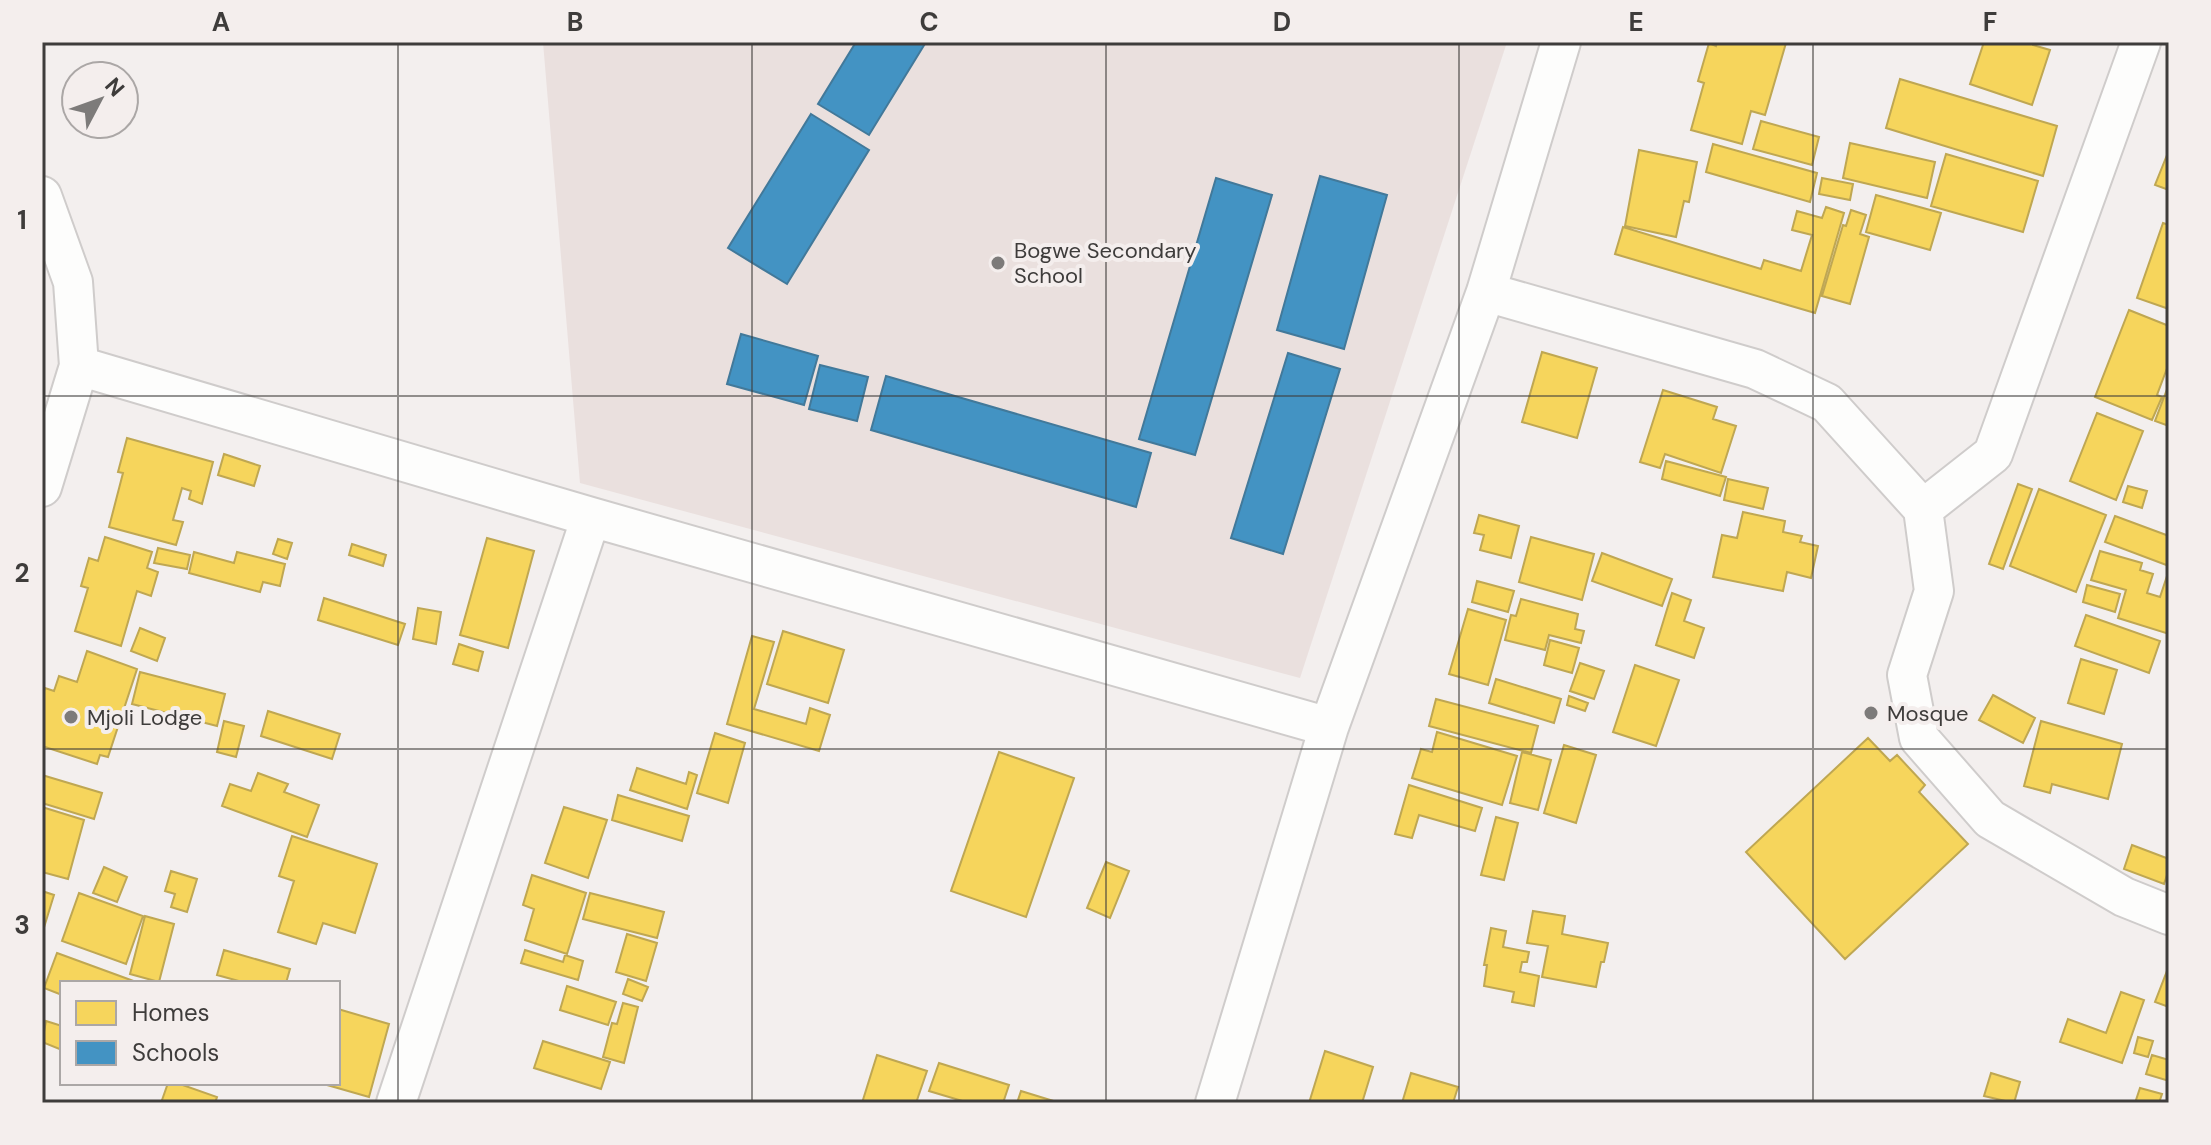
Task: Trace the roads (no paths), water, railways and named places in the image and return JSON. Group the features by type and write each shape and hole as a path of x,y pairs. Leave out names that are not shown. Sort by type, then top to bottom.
{"street":[{"path":"1215,1103 1329,727 1486,292 1561,42"},
{"path":"1923,509 1993,454 2141,42"},
{"path":"42,196 73,282 79,366 42,487"},
{"path":"1486,292 1755,369 1827,403 1923,509 1934,591 1907,675 1919,738 1990,819 2124,897 2169,915"},
{"path":"79,366 591,517 1329,727"},
{"path":"396,1103 591,517"}],"place":[{"name":"Bogwe Secondary School","path":"998,263"},
{"name":"Mosque","path":"1871,713"},
{"name":"Mjoli Lodge","path":"71,717"}]}
